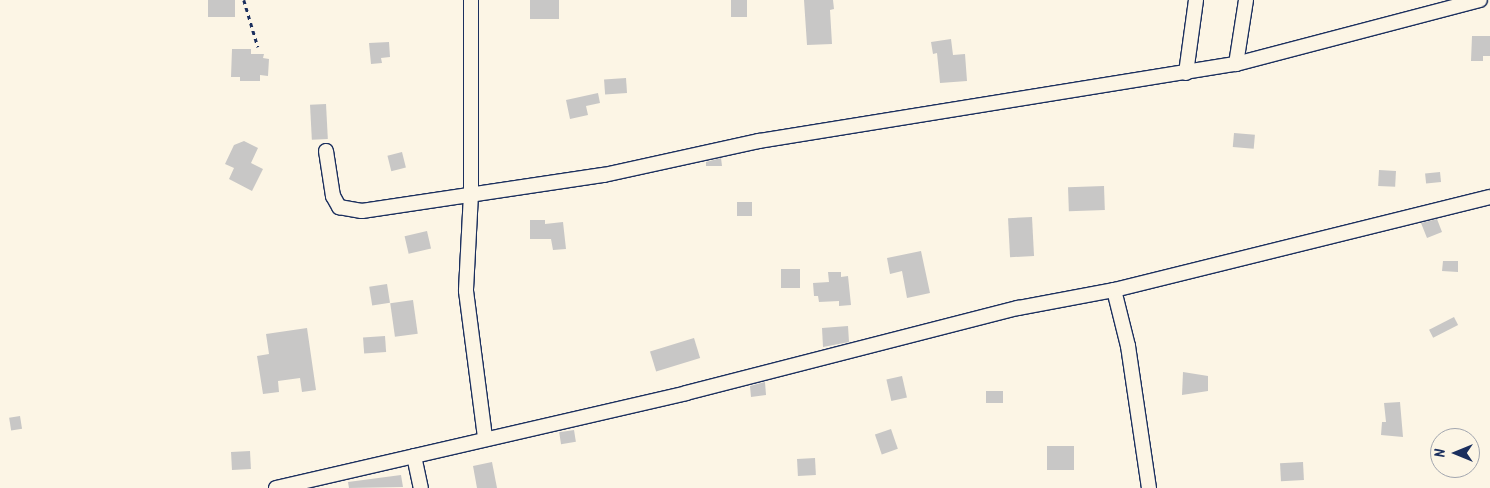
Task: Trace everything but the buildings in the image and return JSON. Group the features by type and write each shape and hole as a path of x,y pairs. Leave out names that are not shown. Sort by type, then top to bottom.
{"street":[{"path":"471,0 471,194 466,291 485,438"},
{"path":"1186,73 1196,0"},
{"path":"1236,64 1246,0"},
{"path":"326,152 333,196 339,207 350,211 604,175 758,141 1236,64 1480,0"},
{"path":"276,488 485,438 686,393 1018,308 1114,290 1490,197"},
{"path":"1114,290 1128,346 1149,488"},
{"path":"414,456 421,488"}],"path":[{"path":"244,0 258,47"}]}
